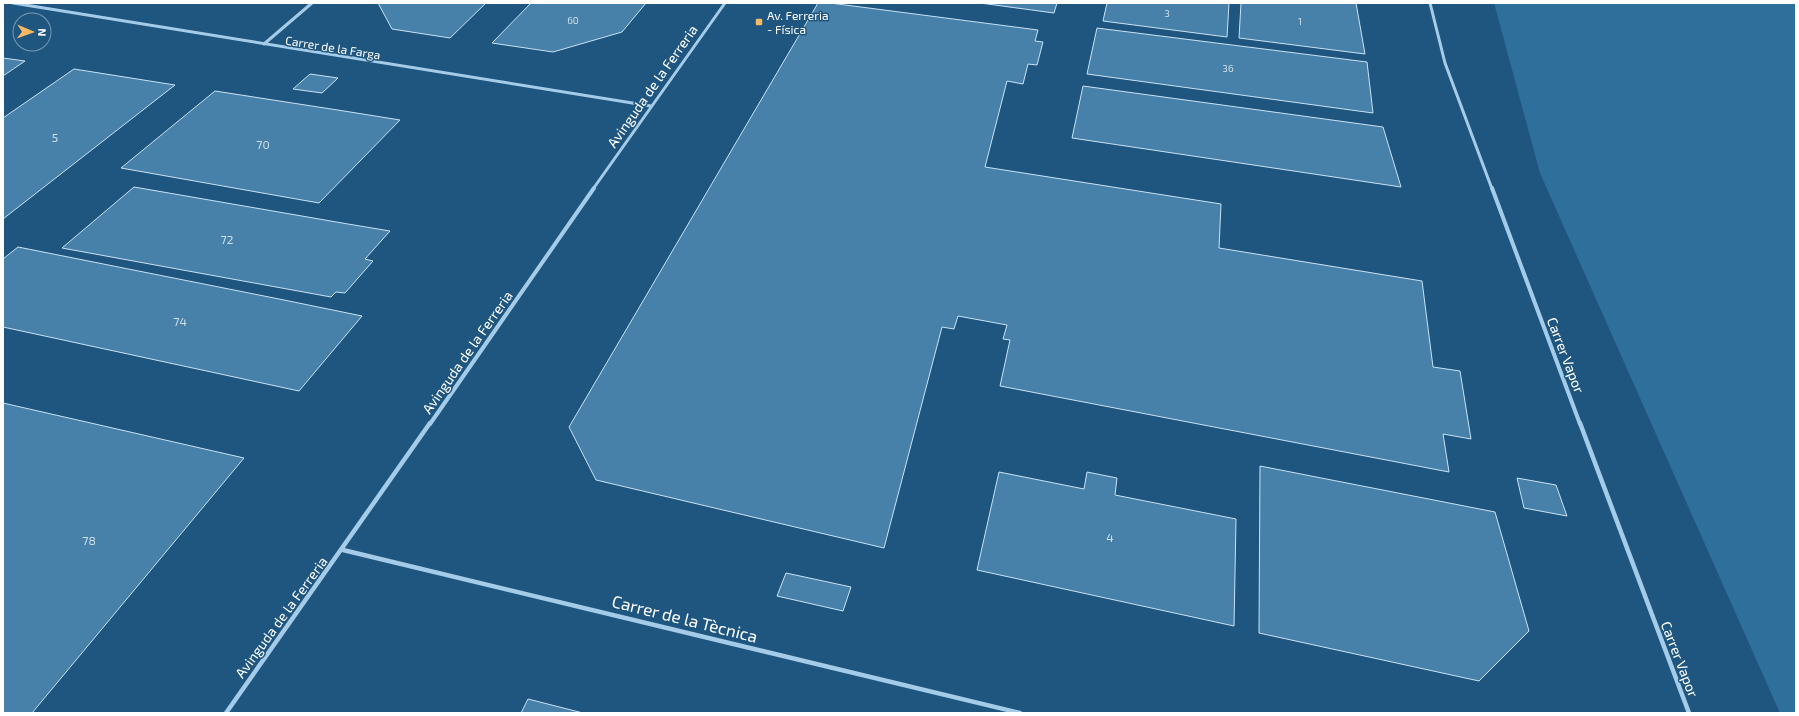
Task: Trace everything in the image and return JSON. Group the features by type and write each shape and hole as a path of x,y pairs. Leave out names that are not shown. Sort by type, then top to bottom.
{"street":[{"name":"Carrer de la Farga","path":"13,3 651,106"},
{"path":"264,44 312,3"},
{"name":"Avinguda de la Ferreria","path":"226,713 343,550 651,106 725,3"},
{"name":"Carrer Vapor","path":"1430,3 1445,63 1689,713"},
{"name":"Carrer de la Tècnica","path":"343,550 1020,713"}],"shaded area":[{"path":"1494,3 1796,3 1796,713 1780,713 1540,173"}],"building":[{"path":"378,3 486,3 450,38 392,29"},
{"path":"531,3 646,3 622,32 553,52 492,43"},
{"path":"818,3 830,3 1038,30 1035,41 1043,42 1037,65 1028,64 1023,84 1007,81 985,167 1221,204 1219,248 1422,281 1433,367 1460,371 1471,439 1443,434 1449,472 1000,386 1010,340 1003,339 1007,325 958,316 954,329 942,327 884,548 596,480 569,427"},
{"path":"980,3 1057,3 1054,13"},
{"path":"1107,3 1229,3 1227,37 1103,21"},
{"path":"1241,3 1356,3 1365,54 1239,38"},
{"path":"1097,28 1367,62 1373,113 1087,74"},
{"path":"3,58 25,61 3,76"},
{"path":"74,69 175,85 3,219 3,118"},
{"path":"310,74 338,78 322,93 293,89"},
{"path":"1083,86 1383,127 1401,187 1072,138"},
{"path":"215,91 400,120 319,203 121,168"},
{"path":"134,187 390,231 365,259 373,261 345,293 336,292 331,297 62,248"},
{"path":"18,247 362,316 299,391 3,327 3,259"},
{"path":"3,403 244,458 32,713 3,713"},
{"path":"1260,466 1495,512 1529,631 1479,681 1259,633"},
{"path":"999,472 1084,489 1087,472 1117,478 1115,495 1236,519 1234,626 977,570"},
{"path":"1517,478 1556,485 1567,516 1524,508"},
{"path":"786,573 851,587 843,611 777,596"},
{"path":"528,699 583,713 521,713"}],"place":[{"name":"Av. Ferreria - Física","path":"759,22"}]}
